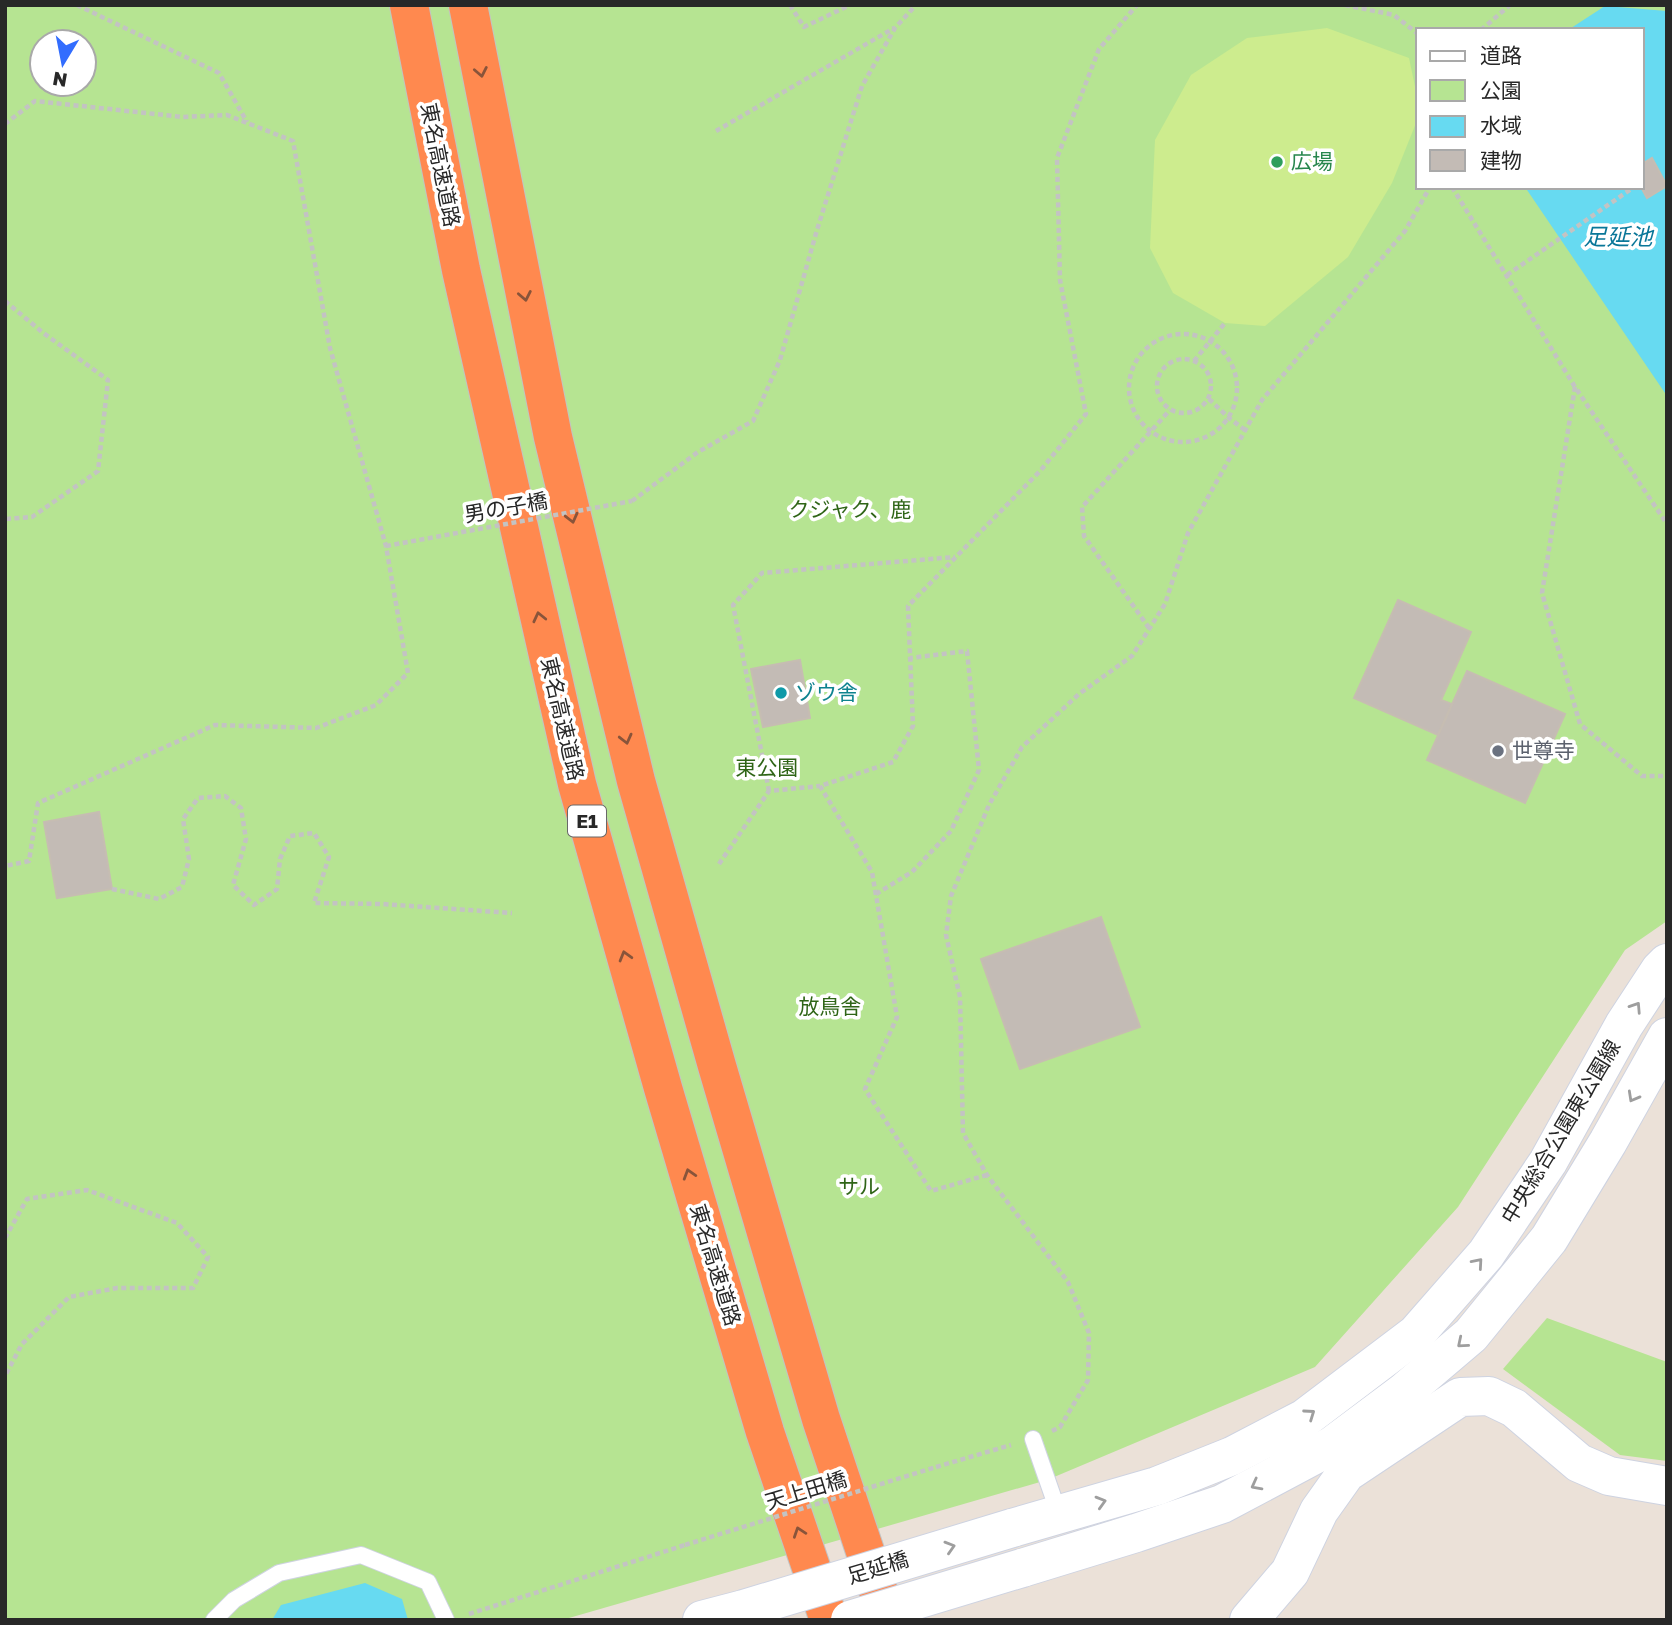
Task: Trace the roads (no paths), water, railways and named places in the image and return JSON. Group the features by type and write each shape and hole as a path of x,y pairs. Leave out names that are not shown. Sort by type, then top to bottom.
{"highway":[{"name":"東名高速道路","path":"408,5 461,270 577,784 663,1088 765,1432 829,1620"},
{"path":"468,5 552,437 636,781 821,1419 888,1620"}],"street":[{"name":"中央総合公園東公園線","path":"1012,1528 1157,1486 1232,1456 1305,1418 1416,1334 1486,1254 1548,1162 1624,1025 1667,963"},
{"name":"足延橋","path":"850,1620 1136,1534 1222,1504 1332,1445 1404,1392 1471,1335 1549,1239 1667,1037"},
{"path":"1249,1620 1290,1572 1319,1511 1346,1474 1460,1397 1489,1396 1514,1408 1579,1463 1609,1476 1667,1486"},
{"name":"足延橋","path":"702,1620 1012,1528"}],"lane":[{"path":"1033,1439 1059,1514"},
{"path":"214,1620 234,1600 279,1573 361,1555 428,1582 446,1620"}],"water":[{"name":"足延池","path":"1605,6 1667,11 1667,396 1526,189 1644,189 1644,28 1571,28"},
{"path":"365,1583 402,1599 408,1620 272,1620 281,1605"}],"place":[{"name":"広場","path":"1277,162"},
{"name":"ゾウ舎","path":"781,693"},
{"name":"世尊寺","path":"1498,751"}],"park label":[{"name":"クジャク、鹿","path":"850,510"},
{"name":"東公園","path":"767,768"},
{"name":"放鳥舎","path":"830,1007"},
{"name":"サル","path":"859,1187"}]}
